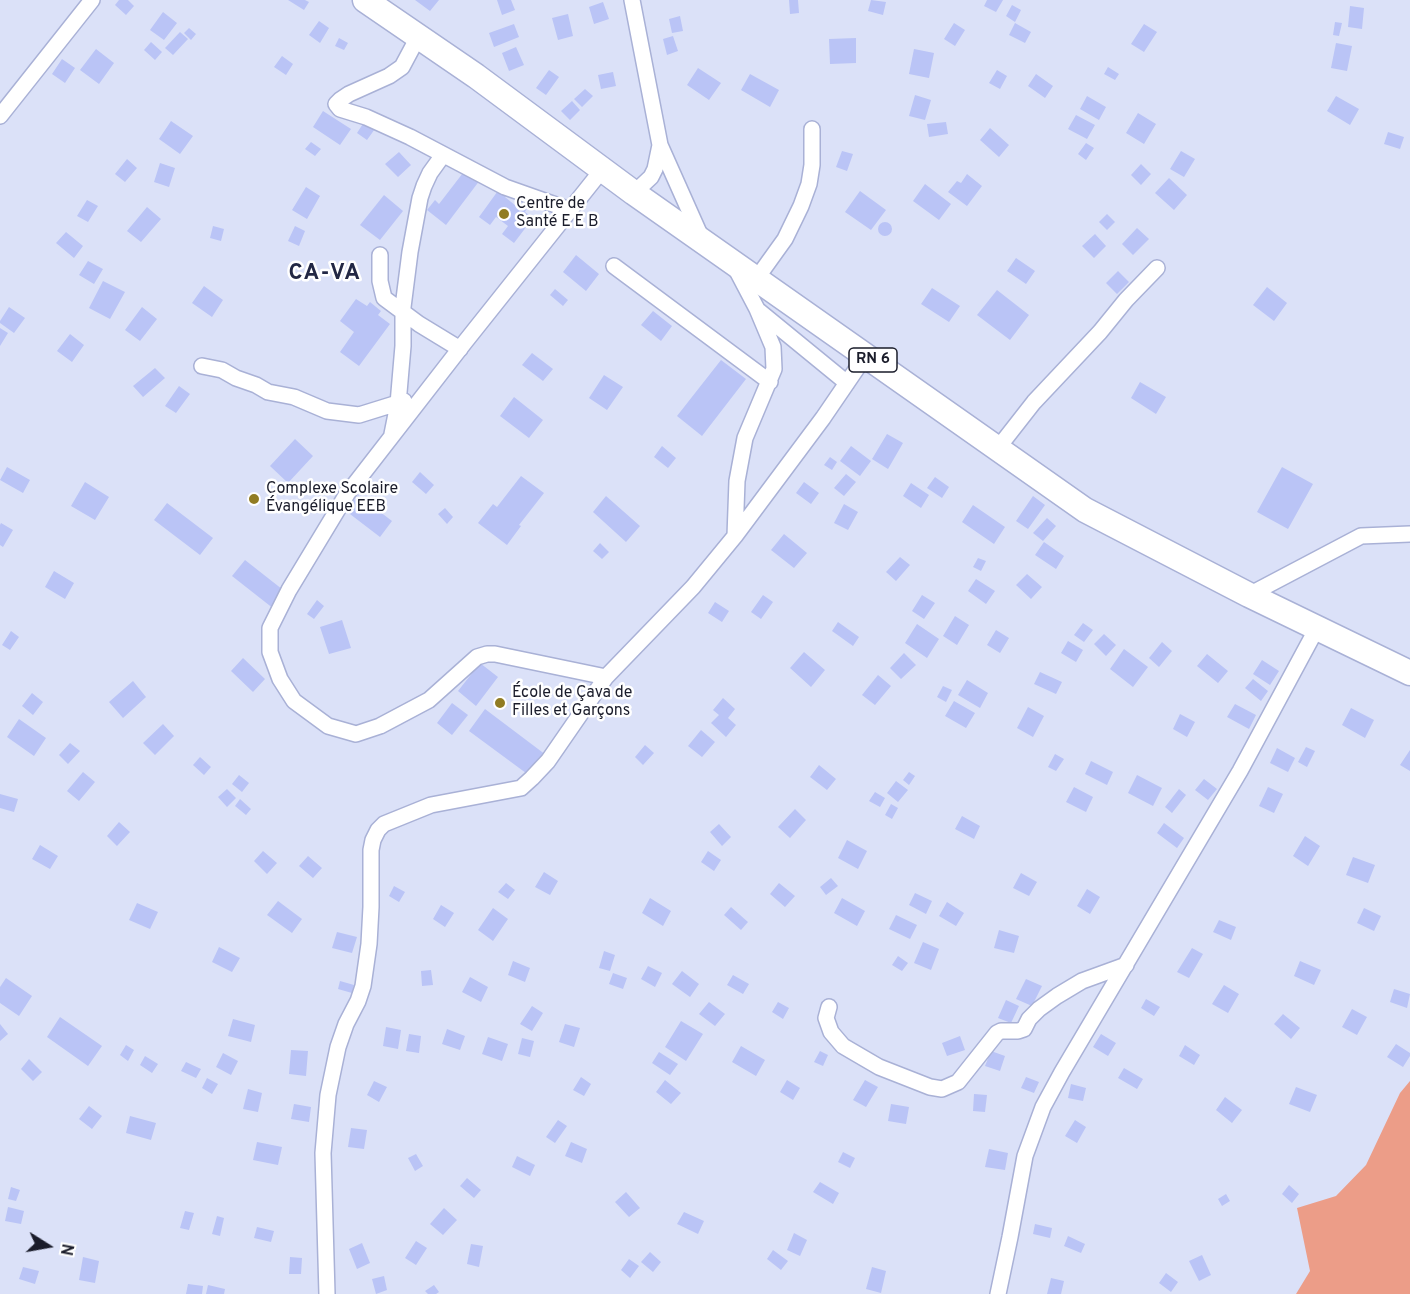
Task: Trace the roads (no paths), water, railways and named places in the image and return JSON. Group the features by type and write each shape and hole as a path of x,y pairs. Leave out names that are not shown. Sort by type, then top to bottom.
{"main road":[{"name":"RN 6","path":"365,0 476,76 634,193 1085,510 1249,595 1410,673"}],"street":[{"path":"0,116 92,0"},
{"path":"632,0 660,145 702,240"},
{"path":"418,37 402,67 389,76 340,100 336,104 340,109 366,117 401,133 506,187 570,210"},
{"path":"757,278 785,239 801,206 809,184 812,165 812,129"},
{"path":"634,193 656,169 660,145"},
{"path":"391,437 398,404 403,346 403,313 410,252 420,198 429,173 443,155"},
{"path":"602,170 347,494 289,590 270,628 270,652 280,679 294,701 327,726 356,734 380,726 429,700 477,657 487,654 606,677"},
{"path":"380,255 380,281 384,298 459,349"},
{"path":"732,261 757,309 773,347 774,369 745,438 737,481 735,536"},
{"path":"614,266 770,382"},
{"path":"998,448 1034,402 1157,268"},
{"path":"757,309 847,382"},
{"path":"327,1294 323,1153 328,1095 338,1047 346,1024 358,1001 364,976 371,907 371,850 378,830 384,824 431,805 521,788 532,778 548,761 606,677 693,586 735,536 823,418 866,355"},
{"path":"202,366 222,370 268,392 294,397 327,411 359,415 398,404 428,390"},
{"path":"1249,595 1361,536 1410,534"},
{"path":"998,1294 1025,1155 1043,1107 1240,771 1317,628"},
{"path":"830,1007 826,1018 828,1025 843,1046 879,1067 930,1087 942,1089 958,1082 997,1033 1001,1031 1018,1032 1024,1029 1029,1019 1039,1009 1057,996 1082,981 1126,965"}],"place":[{"name":"Centre de Santé E E B","path":"504,214"},
{"name":"Complexe Scolaire Évangélique EEB","path":"254,499"},
{"name":"École de Çava de Filles et Garçons","path":"500,703"}],"district":[{"name":"CA-VA","path":"325,275"}]}
